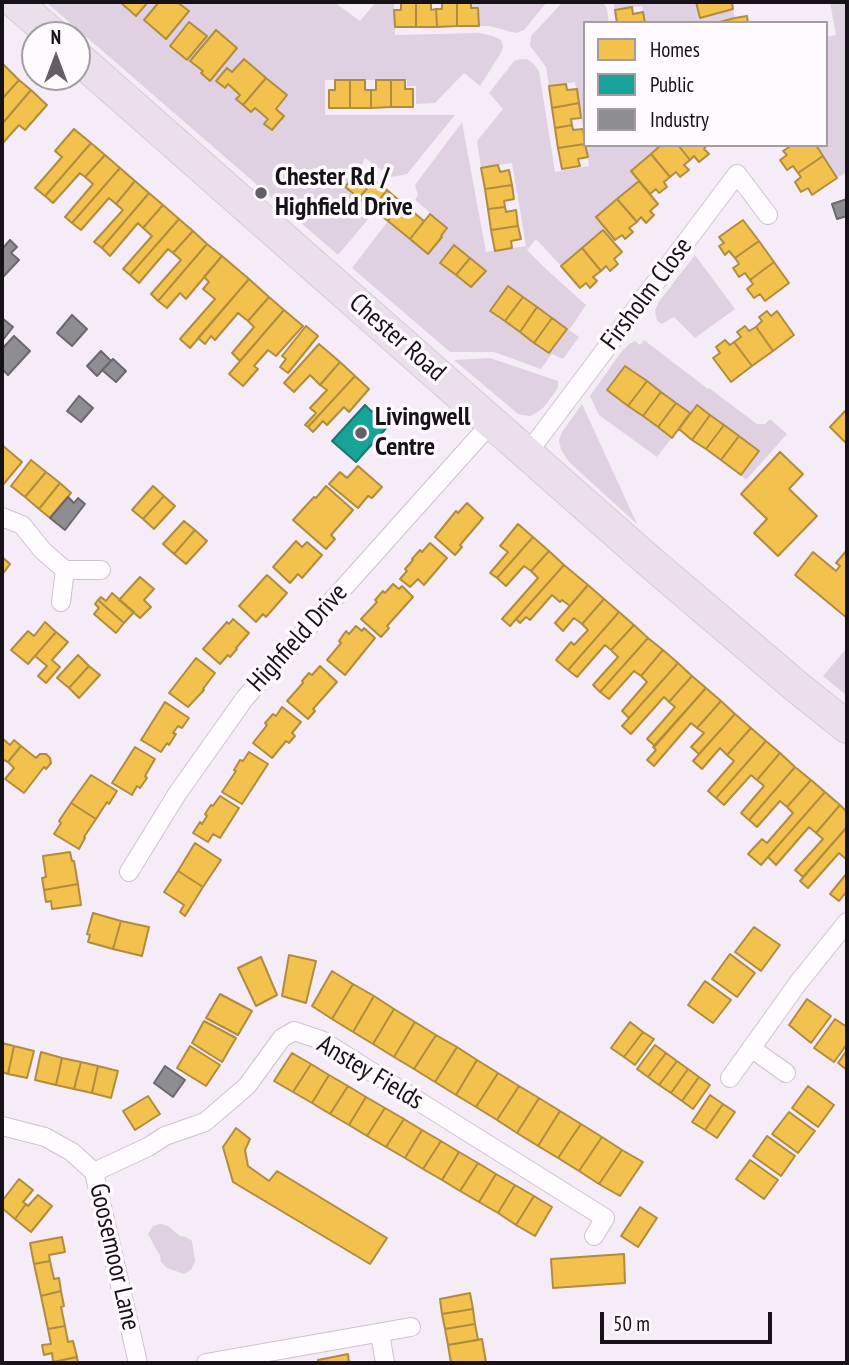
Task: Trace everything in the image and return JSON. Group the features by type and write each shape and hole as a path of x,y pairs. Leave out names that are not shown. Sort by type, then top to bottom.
{"highway":[{"path":"15,2 36,21"},
{"name":"Chester Road","path":"91,69 649,561 847,727"}],"street":[{"name":"Firsholm Close","path":"527,454 737,174 768,215"},
{"name":"Highfield Drive","path":"129,872 185,783 245,698 492,422"},
{"path":"2,517 22,526 43,551 65,570 102,570"},
{"path":"61,602 65,570"},
{"path":"730,1078 847,922"},
{"name":"Anstey Fields","path":"94,1172 148,1147 165,1136 205,1122 247,1086 282,1038 294,1031 321,1040 605,1218 594,1236"},
{"path":"751,1048 786,1073"},
{"name":"Goosemoor Lane","path":"2,1126 45,1137 72,1152 94,1172 138,1363"},
{"path":"206,1363 411,1327"},
{"path":"380,1333 385,1363"}],"shaded area":[{"path":"46,2 334,2 360,21 376,2 394,2 395,35 479,33 501,40 503,46 480,86 464,73 435,103 416,104 416,86 407,86 407,80 325,80 325,115 455,115 407,174 391,177 365,158 346,187 375,211 338,255 91,41 91,21 68,21"},
{"path":"471,2 547,2 524,30 516,33 479,26 478,8 471,8"},
{"path":"563,2 603,2 607,9 609,21 583,21 583,128 575,82 549,86 546,67 530,46 531,36"},
{"path":"613,2 696,2 700,17 733,9 735,18 724,21 645,21 642,6 615,10"},
{"path":"830,2 847,2 847,172 837,178 817,147 828,147 828,37 836,35"},
{"path":"527,59 539,71 555,172 589,166 586,147 659,147 631,171 639,181 596,217 605,228 561,266 536,239 527,250 586,305 569,330 579,337 563,359 552,354 541,369 494,352 450,352 352,268 388,221 428,254 442,237 447,227 415,200 418,195 415,185 462,122 486,252 526,246 512,163 481,168 477,141 503,109 489,93 514,61"},
{"path":"695,255 735,309 695,338 674,317 662,324 657,321 655,311 658,303"},
{"path":"644,340 757,424 765,424 770,419 787,434 746,480 741,475 759,450 697,405 657,457 599,415 590,396 629,344 635,341 640,345"},
{"path":"490,358 558,381 558,388 536,413 530,416 518,414 454,360"},
{"path":"582,404 637,524 569,462 561,450 559,440 562,432"},
{"path":"847,648 847,696 823,676"},
{"path":"160,1224 192,1241 195,1261 191,1270 184,1274 167,1268 161,1262 148,1234 153,1226"}],"building: Homes":[{"path":"120,2 148,2 136,16"},
{"path":"159,2 177,2 189,11 166,39 144,20"},
{"path":"401,2 416,2 416,27 395,27 394,10 401,10"},
{"path":"416,2 431,2 431,10 436,9 437,27 416,27"},
{"path":"442,2 457,2 457,26 437,27 436,9 442,9"},
{"path":"457,2 471,2 471,8 478,8 479,26 457,26"},
{"path":"696,2 732,2 733,9 700,18"},
{"path":"632,7 633,14 643,12 645,21 617,21 615,10"},
{"path":"747,16 748,21 724,21"},
{"path":"189,22 207,36 187,60 170,46"},
{"path":"216,30 237,48 210,81 201,73 203,71 190,61"},
{"path":"244,59 266,78 243,105 236,99 240,95 228,84 225,88 216,81 227,68 232,72"},
{"path":"4,65 19,80 2,99 2,68"},
{"path":"266,78 287,95 276,109 284,116 272,130 264,124 268,119 255,108 251,112 243,105"},
{"path":"19,80 21,91 30,91 2,124 2,99"},
{"path":"335,80 350,80 350,108 329,108 329,90 335,90"},
{"path":"350,80 365,80 365,90 371,90 371,108 350,108"},
{"path":"376,80 391,80 391,107 371,108 371,90 376,90"},
{"path":"391,80 405,80 405,89 413,89 413,107 391,107"},
{"path":"566,84 567,90 577,89 579,103 552,108 549,86"},
{"path":"30,91 47,105 25,130 19,125 2,144 2,124"},
{"path":"579,103 581,118 571,119 572,125 555,128 552,108"},
{"path":"572,125 573,130 583,129 583,144 558,148 555,128"},
{"path":"74,129 91,143 45,196 35,188 62,157 55,151"},
{"path":"91,143 105,155 85,177 80,173 53,203 45,196"},
{"path":"583,144 588,157 578,159 580,166 562,169 558,148"},
{"path":"659,147 680,147 690,160 684,165 689,170 680,177 676,172 670,177 651,154"},
{"path":"680,147 706,147 704,149 709,154 699,162 694,156 690,160"},
{"path":"789,147 817,147 823,156 798,173 793,166 787,170 780,160 787,155 783,151"},
{"path":"651,154 670,177 664,182 667,187 659,193 656,189 650,194 631,171"},
{"path":"105,155 120,168 72,223 65,217 93,184 85,177"},
{"path":"823,156 837,178 812,195 808,188 801,192 795,182 801,177 798,173"},
{"path":"498,165 500,172 509,170 512,185 485,189 481,168"},
{"path":"120,168 135,181 116,204 109,198 81,230 72,223"},
{"path":"360,169 374,180 359,198 345,187"},
{"path":"374,180 387,190 372,209 359,198"},
{"path":"135,181 149,193 102,248 94,242 123,210 116,204"},
{"path":"639,181 658,204 650,211 654,215 646,223 641,217 637,222 617,199"},
{"path":"512,185 514,199 504,201 505,207 488,209 485,189"},
{"path":"387,190 402,203 388,221 372,209"},
{"path":"149,193 163,205 143,228 138,223 110,256 102,248"},
{"path":"617,199 637,222 629,228 633,232 625,239 622,235 615,240 596,217"},
{"path":"402,203 424,221 410,239 388,221"},
{"path":"163,205 179,219 130,275 123,269 152,236 143,228"},
{"path":"505,207 506,212 516,210 518,226 491,230 488,209"},
{"path":"430,214 447,228 428,254 410,239"},
{"path":"179,219 193,231 173,253 168,249 139,283 130,275"},
{"path":"743,220 759,241 735,258 729,251 725,255 719,246 724,243 719,237"},
{"path":"518,226 521,239 511,241 512,248 495,251 491,230"},
{"path":"603,230 622,252 614,259 618,264 610,271 606,266 601,271 582,248"},
{"path":"193,231 207,244 158,301 151,294 181,260 173,253"},
{"path":"759,241 774,262 750,280 745,273 739,277 733,268 739,264 735,258"},
{"path":"207,244 222,256 186,299 180,293 167,308 158,301"},
{"path":"454,245 470,258 456,275 440,263"},
{"path":"582,248 601,271 593,277 597,281 590,288 586,283 580,288 561,266"},
{"path":"222,256 249,279 190,348 180,339 215,299 203,289 209,282 204,277"},
{"path":"470,258 486,271 471,287 456,275"},
{"path":"774,262 789,283 765,301 760,294 754,298 747,289 753,284 750,280"},
{"path":"249,279 269,297 248,321 238,313 215,340 211,336 205,344 198,338"},
{"path":"508,286 523,297 505,321 490,311"},
{"path":"269,297 284,310 240,361 232,353 254,327 248,321"},
{"path":"523,297 537,307 520,332 505,321"},
{"path":"537,307 552,318 534,343 520,332"},
{"path":"284,310 303,326 276,356 268,350 254,366 258,369 243,386 229,374"},
{"path":"767,311 771,316 777,311 794,335 773,351 756,327 762,321 759,317"},
{"path":"552,318 567,329 549,353 534,343"},
{"path":"306,326 318,336 288,373 280,367 286,359 282,356"},
{"path":"745,326 749,331 756,327 773,351 752,366 734,342 741,337 737,332"},
{"path":"725,340 730,345 734,342 752,366 731,382 713,358 720,353 716,347"},
{"path":"319,344 340,362 320,385 310,375 294,392 284,383"},
{"path":"340,362 355,376 308,427 305,425 316,413 310,408 327,390 320,385"},
{"path":"625,366 647,381 628,406 607,390"},
{"path":"355,376 369,389 349,412 344,407 327,425 323,421 313,432 308,427"},
{"path":"647,381 661,392 643,416 628,406"},
{"path":"661,392 676,403 658,427 643,416"},
{"path":"676,403 690,413 672,438 658,427"},
{"path":"697,405 710,415 692,440 679,429"},
{"path":"847,409 847,444 830,427"},
{"path":"710,415 724,425 706,449 692,440"},
{"path":"724,425 739,436 721,460 706,449"},
{"path":"739,436 759,451 741,475 721,460"},
{"path":"2,445 22,462 2,486"},
{"path":"780,452 803,474 789,489 817,516 778,556 754,533 767,519 741,494"},
{"path":"31,460 46,472 25,497 11,486"},
{"path":"358,466 382,487 372,498 368,496 358,508 329,484 340,472 347,478"},
{"path":"46,472 60,483 39,509 25,497"},
{"path":"60,483 71,493 50,518 39,509"},
{"path":"153,486 164,496 143,519 132,510"},
{"path":"326,486 353,510 331,535 335,539 326,549 293,520"},
{"path":"164,496 175,506 154,529 143,519"},
{"path":"467,503 483,518 455,555 435,537 456,511 458,513"},
{"path":"184,521 195,530 174,554 163,544"},
{"path":"518,524 533,537 497,578 490,573 508,552 500,546"},
{"path":"195,530 207,541 186,564 174,554"},
{"path":"533,537 549,551 531,571 524,566 506,586 497,578"},
{"path":"296,541 302,547 307,542 322,555 302,578 298,574 290,583 273,567"},
{"path":"430,543 447,558 424,585 418,579 410,587 400,579 412,559"},
{"path":"847,550 847,618 795,575 813,552 836,571 840,566 836,563"},
{"path":"549,551 564,565 510,626 502,619 538,578 531,571"},
{"path":"2,557 10,564 2,575"},
{"path":"564,565 588,585 570,606 552,595 530,620 526,617 520,623 516,619"},
{"path":"267,575 287,593 266,617 263,614 256,622 239,606"},
{"path":"140,577 154,589 144,600 151,607 140,618 119,600"},
{"path":"393,584 399,589 402,586 413,597 387,626 389,628 381,637 361,619 383,591 385,593"},
{"path":"588,585 604,599 582,624 574,618 563,631 555,623"},
{"path":"112,593 134,612 124,623 98,600 101,597 106,601"},
{"path":"604,599 619,612 568,670 556,660 571,642 574,645 588,630 582,624"},
{"path":"98,600 124,623 116,633 94,614 99,608 95,604"},
{"path":"619,612 634,625 611,650 605,645 577,677 568,670"},
{"path":"233,619 249,633 230,657 228,655 220,664 203,649 227,622 229,624"},
{"path":"45,622 56,632 28,664 11,650 28,631 34,636"},
{"path":"634,625 648,638 600,692 593,685 618,657 611,650"},
{"path":"356,626 362,631 364,628 375,638 345,675 327,660 341,643 339,641 346,631 349,634"},
{"path":"56,632 68,642 52,660 60,667 46,683 38,676 47,666 35,656"},
{"path":"648,638 663,650 641,676 634,671 609,699 600,692"},
{"path":"663,650 678,663 629,718 622,711 647,682 641,676"},
{"path":"78,655 89,666 69,688 57,678"},
{"path":"196,658 215,673 188,707 169,693"},
{"path":"678,663 692,676 669,702 664,697 631,734 622,726"},
{"path":"89,666 100,675 79,698 69,688"},
{"path":"320,666 337,682 313,709 315,711 308,719 287,701 309,673 312,675"},
{"path":"692,676 706,688 655,746 647,739 675,707 669,702"},
{"path":"706,688 721,701 697,728 691,723 654,766 647,760 656,750 653,747"},
{"path":"721,701 735,714 699,754 691,747 704,733 697,728"},
{"path":"165,702 189,718 182,728 178,726 169,745 167,743 161,752 141,740"},
{"path":"282,707 301,722 292,733 295,736 289,743 286,741 272,758 253,743 267,725 265,723 273,714 276,716"},
{"path":"735,714 751,728 727,755 720,748 702,769 693,761"},
{"path":"751,728 766,741 716,798 708,791 734,761 727,755"},
{"path":"2,738 10,745 14,740 21,746 8,762 2,759"},
{"path":"766,741 780,753 757,780 751,775 724,805 716,798"},
{"path":"21,746 36,758 40,754 46,754 51,763 46,769 44,767 24,793 5,779 14,768 8,762"},
{"path":"135,747 155,759 145,776 147,778 140,788 137,786 132,795 112,783"},
{"path":"249,752 268,764 242,804 222,792 240,760 243,761"},
{"path":"780,753 795,767 749,820 741,813 764,786 757,780"},
{"path":"795,767 811,780 787,807 780,801 757,827 749,820"},
{"path":"91,775 117,791 96,819 71,803"},
{"path":"811,780 825,792 761,865 748,854 762,839 767,843 793,813 787,807"},
{"path":"825,792 840,805 816,833 809,827 776,865 768,857"},
{"path":"220,796 239,808 220,838 213,834 208,842 193,833"},
{"path":"71,803 96,819 79,849 54,834"},
{"path":"840,805 847,812 847,827 803,877 795,870 823,839 816,833"},
{"path":"847,827 846,859 839,853 808,888 800,881"},
{"path":"195,843 221,860 203,887 178,871"},
{"path":"70,852 78,884 44,890 42,878 46,877 43,856"},
{"path":"178,871 203,887 185,916 180,912 184,905 164,892"},
{"path":"847,873 847,891 839,901 830,894"},
{"path":"78,884 81,905 52,909 51,901 46,902 44,890"},
{"path":"93,913 121,921 113,949 88,942 90,935 87,934"},
{"path":"121,921 149,927 142,956 113,949"},
{"path":"754,927 780,945 761,971 735,952"},
{"path":"730,954 755,973 737,997 712,979"},
{"path":"289,955 316,961 306,1003 282,996"},
{"path":"261,957 277,995 256,1006 238,968"},
{"path":"332,971 353,984 332,1019 312,1006"},
{"path":"705,981 731,1000 713,1023 688,1005"},
{"path":"353,984 374,996 353,1032 332,1019"},
{"path":"220,994 252,1011 238,1035 206,1018"},
{"path":"374,996 394,1009 373,1044 353,1032"},
{"path":"807,999 831,1016 811,1043 789,1025"},
{"path":"394,1009 415,1022 394,1057 373,1044"},
{"path":"835,1019 847,1027 847,1044 834,1062 814,1048"},
{"path":"204,1021 236,1038 222,1062 192,1043"},
{"path":"415,1022 436,1035 414,1069 394,1057"},
{"path":"630,1022 643,1032 624,1057 611,1048"},
{"path":"643,1032 654,1039 635,1065 624,1057"},
{"path":"436,1035 457,1047 435,1082 414,1069"},
{"path":"2,1043 14,1046 8,1074 2,1072"},
{"path":"655,1045 666,1053 648,1077 637,1069"},
{"path":"14,1046 34,1051 27,1078 8,1074"},
{"path":"190,1046 220,1065 206,1086 177,1068"},
{"path":"457,1047 477,1060 456,1095 435,1082"},
{"path":"847,1050 847,1070 838,1063"},
{"path":"41,1052 62,1058 56,1085 35,1080"},
{"path":"292,1053 311,1064 293,1092 274,1081"},
{"path":"666,1053 677,1061 659,1085 648,1077"},
{"path":"62,1058 81,1062 74,1089 56,1085"},
{"path":"477,1060 498,1073 476,1107 456,1095"},
{"path":"677,1061 688,1069 671,1093 659,1085"},
{"path":"81,1062 98,1066 92,1093 74,1089"},
{"path":"311,1064 329,1075 312,1103 293,1092"},
{"path":"98,1066 118,1071 111,1098 92,1093"},
{"path":"688,1069 699,1077 682,1101 671,1093"},
{"path":"498,1073 519,1086 497,1120 476,1107"},
{"path":"329,1075 348,1086 330,1114 312,1103"},
{"path":"699,1077 710,1085 693,1109 682,1101"},
{"path":"348,1086 366,1097 349,1125 330,1114"},
{"path":"519,1086 539,1098 517,1133 497,1120"},
{"path":"808,1086 834,1105 818,1127 792,1108"},
{"path":"710,1095 723,1104 705,1130 692,1122"},
{"path":"148,1096 160,1114 135,1130 123,1111"},
{"path":"366,1097 385,1108 367,1136 349,1125"},
{"path":"539,1098 560,1111 538,1146 517,1133"},
{"path":"723,1104 735,1112 717,1138 705,1130"},
{"path":"385,1108 404,1119 386,1147 367,1136"},
{"path":"560,1111 581,1124 558,1158 538,1146"},
{"path":"789,1112 815,1131 798,1153 772,1134"},
{"path":"404,1119 422,1130 405,1158 386,1147"},
{"path":"581,1124 602,1137 579,1171 558,1158"},
{"path":"236,1128 250,1139 245,1150 248,1166 269,1181 277,1171 387,1238 370,1264 233,1182 223,1147"},
{"path":"422,1130 441,1141 423,1169 405,1158"},
{"path":"767,1136 795,1156 781,1176 753,1156"},
{"path":"602,1137 622,1150 599,1184 579,1171"},
{"path":"441,1141 459,1152 442,1180 423,1169"},
{"path":"622,1150 643,1162 620,1196 599,1184"},
{"path":"459,1152 478,1163 460,1191 442,1180"},
{"path":"750,1160 778,1180 764,1199 736,1179"},
{"path":"478,1163 496,1174 479,1202 460,1191"},
{"path":"496,1174 515,1185 498,1213 479,1202"},
{"path":"19,1179 33,1190 23,1202 26,1204 15,1219 2,1208 2,1201"},
{"path":"515,1185 534,1196 516,1225 498,1213"},
{"path":"38,1195 52,1206 31,1232 15,1219 26,1204 28,1206"},
{"path":"534,1196 552,1207 535,1236 516,1225"},
{"path":"640,1207 657,1218 638,1247 621,1236"},
{"path":"62,1237 65,1252 49,1255 50,1261 34,1264 30,1243"},
{"path":"624,1254 625,1283 553,1288 551,1259"},
{"path":"50,1261 54,1279 59,1278 61,1291 41,1296 34,1264"},
{"path":"61,1291 65,1326 48,1329 41,1296"},
{"path":"470,1293 473,1309 442,1314 440,1299"},
{"path":"473,1309 475,1324 445,1329 442,1314"},
{"path":"475,1324 478,1340 448,1345 445,1329"},
{"path":"65,1326 68,1342 73,1341 77,1357 53,1362 52,1353 44,1355 42,1345 51,1344 48,1329"},
{"path":"482,1339 486,1362 451,1363 448,1345"},
{"path":"348,1354 349,1363 318,1363 318,1360"},
{"path":"77,1357 78,1363 53,1362"}],"building: Public":[{"name":"Livingwell Centre","path":"365,405 372,412 375,409 389,425 356,462 332,441"}],"building: Industry":[{"path":"847,199 847,216 837,219 832,204"},
{"path":"10,240 17,247 11,253 19,260 2,278 2,249"},
{"path":"72,315 87,329 72,346 57,333"},
{"path":"2,318 13,327 2,341"},
{"path":"14,336 30,351 8,375 2,369 2,349"},
{"path":"101,351 111,361 97,376 87,366"},
{"path":"113,359 126,371 116,382 102,370"},
{"path":"79,396 93,408 81,422 67,411"},
{"path":"68,497 74,503 78,498 85,504 65,530 50,518"},
{"path":"165,1066 185,1080 173,1097 154,1083"}],"place":[{"name":"Chester Rd / Highfield Drive","path":"261,193"},
{"name":"Livingwell Centre","path":"361,433"}]}
